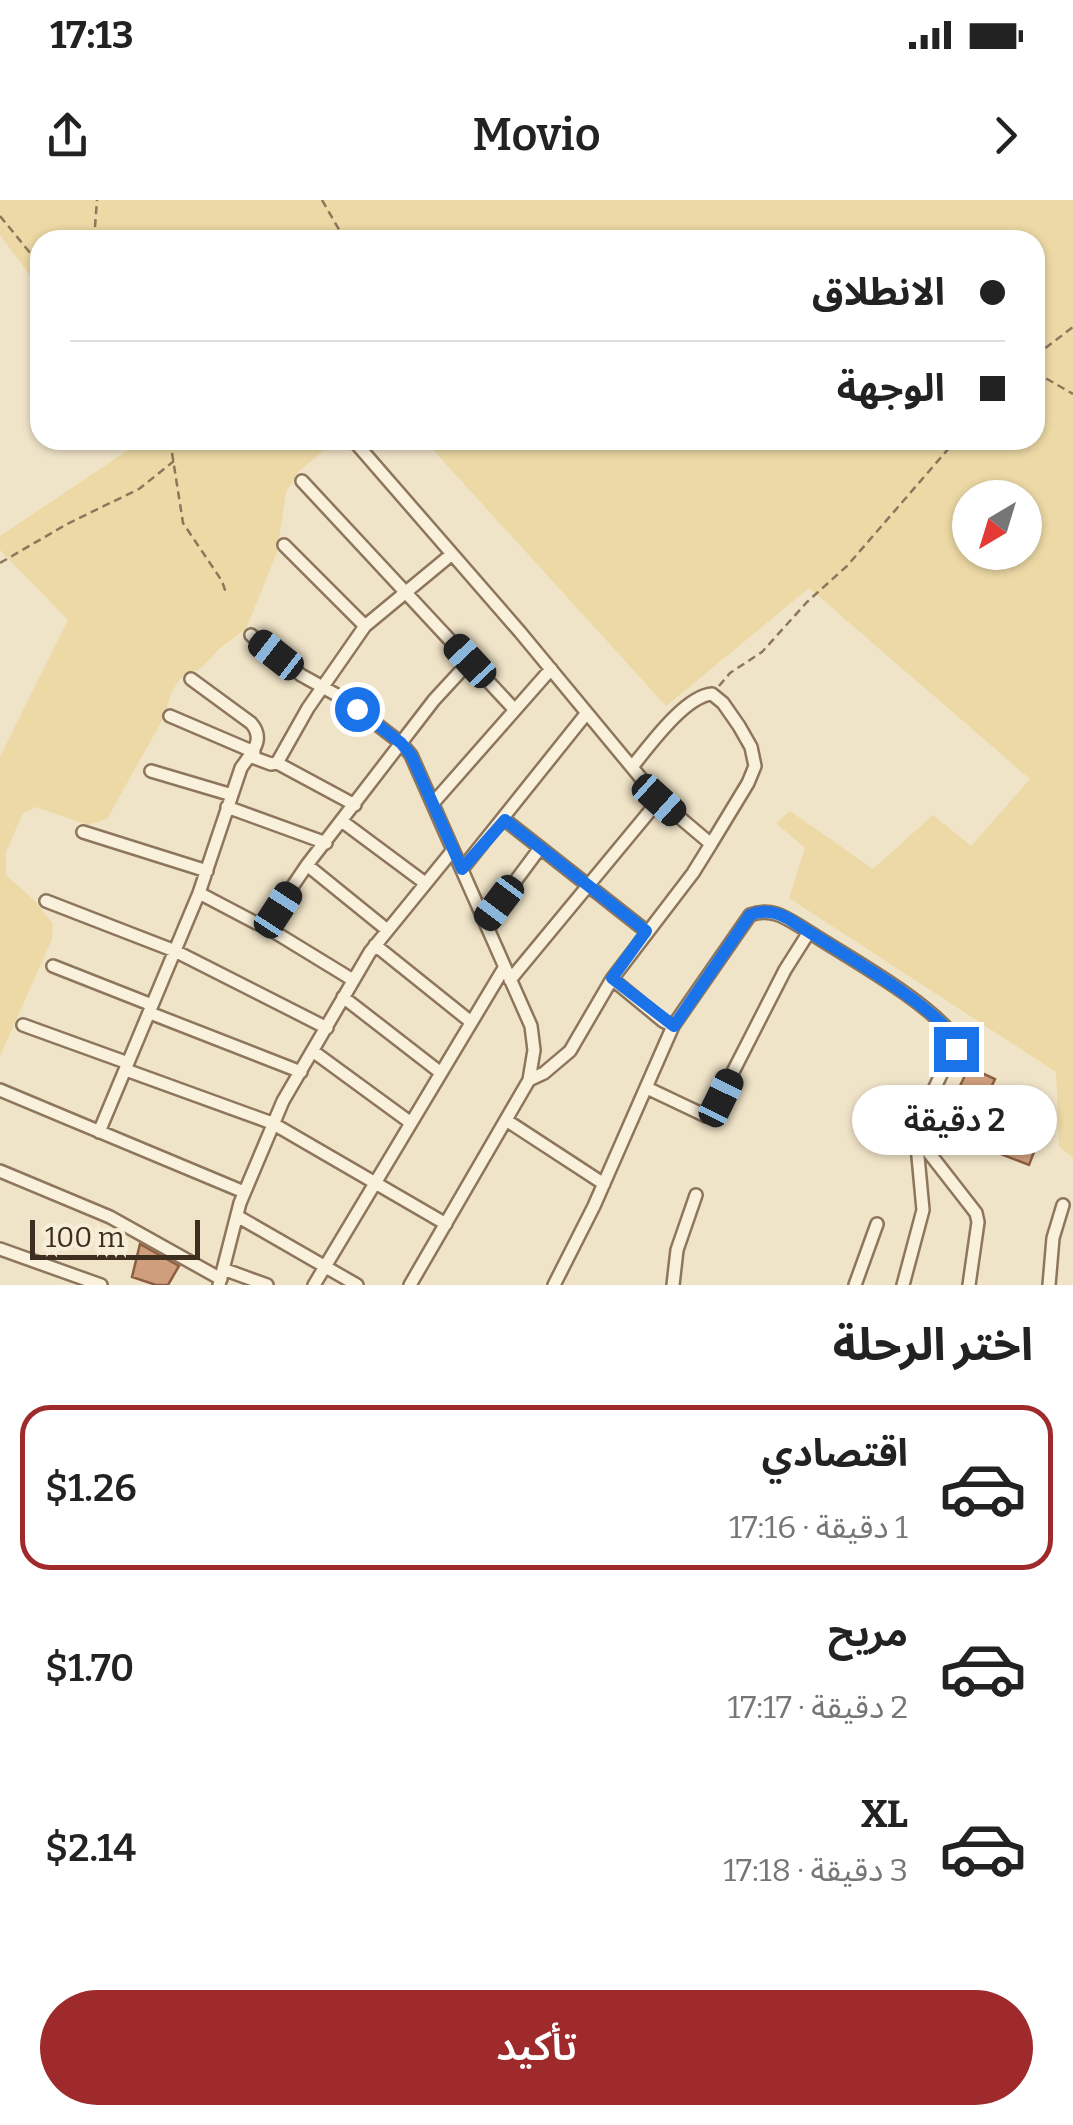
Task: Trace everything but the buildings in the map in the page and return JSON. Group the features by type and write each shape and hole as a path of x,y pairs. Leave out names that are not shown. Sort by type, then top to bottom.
{"street":[{"path":"363,450 659,800 711,844"},
{"path":"302,481 514,709"},
{"path":"284,546 365,626"},
{"path":"278,763 308,708 365,626 452,554"},
{"path":"251,635 301,675 324,687 401,743 411,755 532,1026 534,1050 529,1080 410,1285"},
{"path":"263,925 401,743 470,661"},
{"path":"434,802 551,669"},
{"path":"98,1132 199,893 229,801 242,768 253,754 258,734 256,728 191,679"},
{"path":"529,1080 570,1051 612,978 711,844 748,784 755,757 723,702 712,694 702,695 686,707 632,766"},
{"path":"462,869 586,714"},
{"path":"170,716 271,764 278,763 355,805"},
{"path":"151,771 326,843"},
{"path":"314,1285 472,1022 507,974 589,886 659,800"},
{"path":"505,820 646,931"},
{"path":"343,822 425,883"},
{"path":"84,832 207,871"},
{"path":"485,922 540,848"},
{"path":"221,1278 236,1216 272,1123 375,945 454,850"},
{"path":"307,865 386,929"},
{"path":"199,893 263,925 353,980"},
{"path":"46,901 175,951 327,1028"},
{"path":"554,1285 674,1026 750,915 777,913 887,981 946,1027 957,1041 918,1123 922,1210 903,1285"},
{"path":"647,1088 695,1113 706,1116 712,1112 809,932"},
{"path":"375,945 472,1022"},
{"path":"54,966 301,1072"},
{"path":"612,978 674,1026"},
{"path":"343,996 442,1072"},
{"path":"22,1025 272,1123 446,1224"},
{"path":"314,1052 411,1122"},
{"path":"0,1090 244,1192"},
{"path":"506,1120 604,1184"},
{"path":"916,1135 976,1212 969,1285"},
{"path":"0,1171 110,1216 221,1278 268,1285"},
{"path":"673,1285 677,1250 696,1195"},
{"path":"1049,1285 1053,1238 1063,1205"},
{"path":"236,1216 358,1285"},
{"path":"855,1285 877,1224"},
{"path":"0,1249 101,1285"}],"path":[{"path":"95,230 97,200"},
{"path":"322,200 339,230"},
{"path":"0,216 30,253"},
{"path":"1045,348 1073,327"},
{"path":"1045,378 1073,394"},
{"path":"172,450 183,523 226,592"},
{"path":"712,694 730,674 762,652 807,602 847,566 947,450"},
{"path":"0,563 139,489 174,460"}],"sand":[{"path":"0,200 1073,200 1073,1158 1059,1146 1056,1072 789,898 805,848 776,823 790,811 873,869 933,815 971,846 1030,779 809,588 666,706 433,450 1045,450 1045,230 30,230 30,276 0,235"},
{"path":"128,450 325,450 299,471 286,492 277,552 246,629 201,668 180,679 164,717 107,819 88,825 36,807 23,813 6,852 6,875 53,924 52,939 0,1056 0,757 68,620 0,550 0,536"}],"route":[{"path":"357,709 411,755 462,869 505,820 646,931 612,978 663,1021 674,1026 750,915 777,913 887,981 946,1027 957,1041 956,1049"}]}
